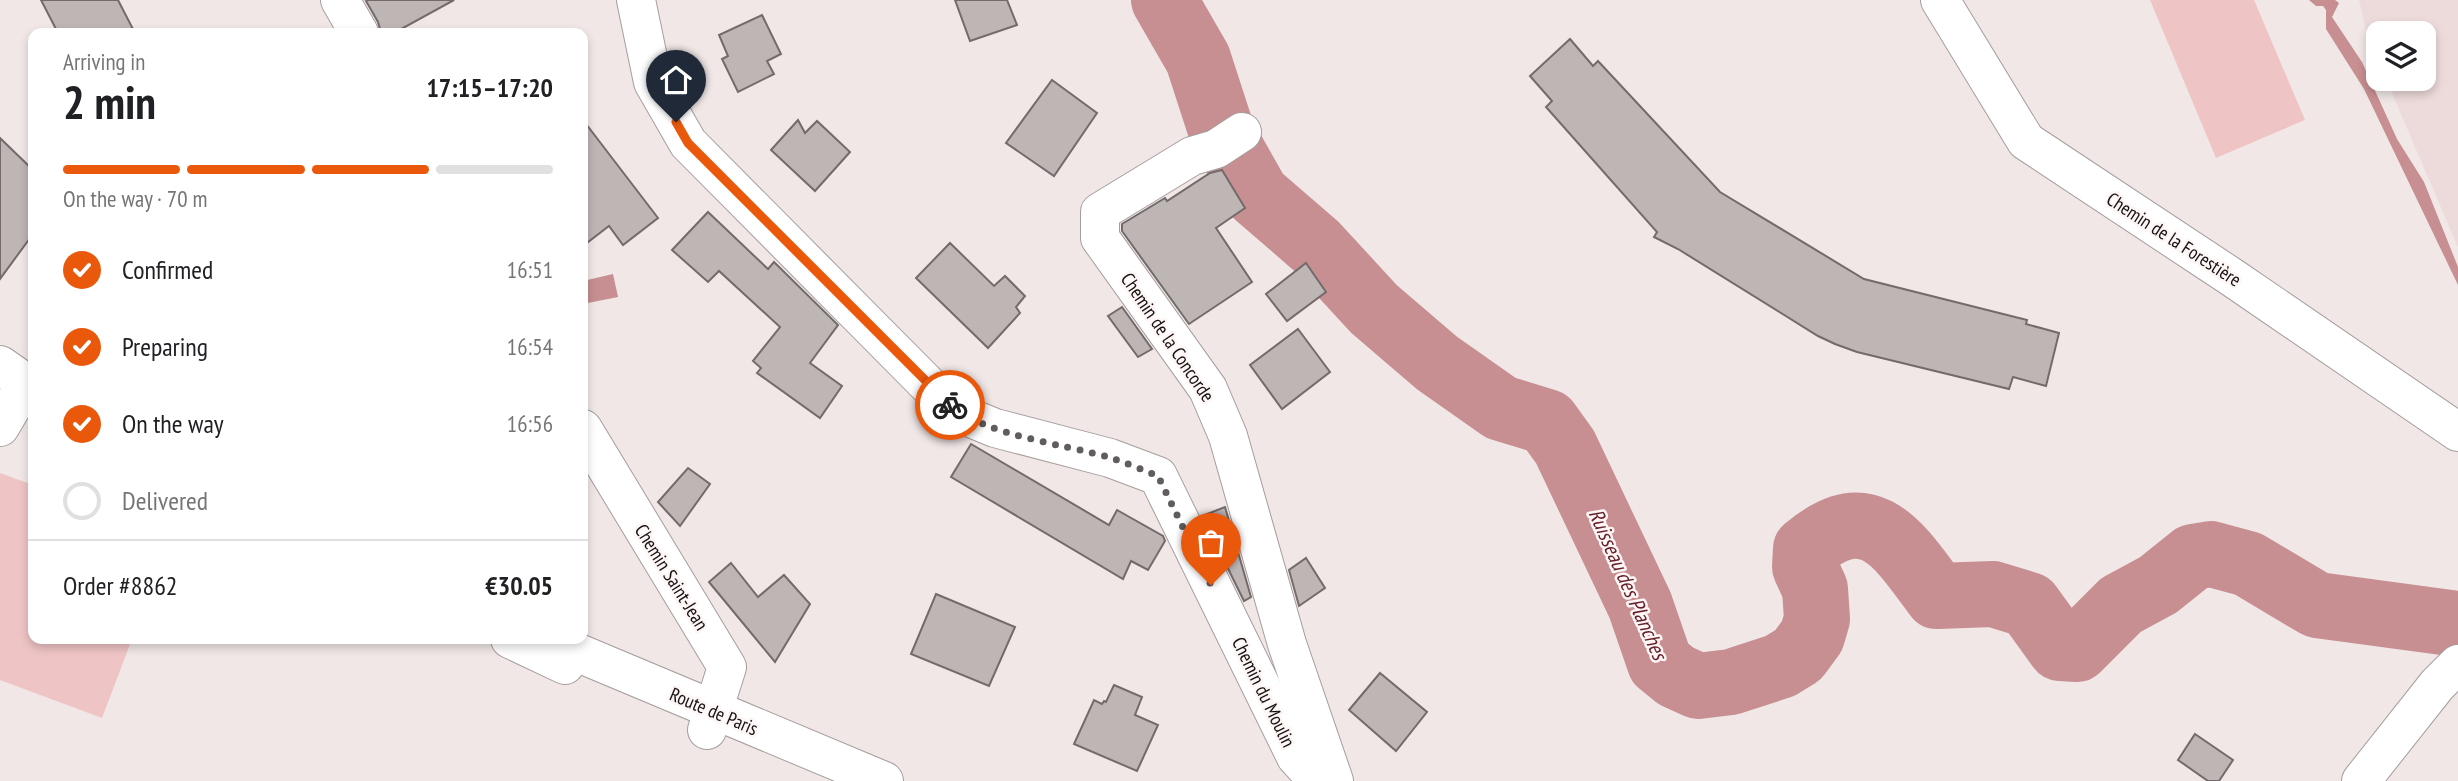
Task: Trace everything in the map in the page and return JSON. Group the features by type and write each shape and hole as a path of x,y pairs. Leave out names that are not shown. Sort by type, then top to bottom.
{"street":[{"path":"340,0 356,28"},
{"name":"Chemin du Moulin","path":"636,0 653,82 688,143 936,393 961,414 995,428 1110,458 1158,476 1296,757 1318,781"},
{"name":"Chemin de la Forestière","path":"1940,0 2026,141 2458,432"},
{"name":"Chemin de la Concorde","path":"1229,141 1192,156 1100,212 1100,238 1208,389 1228,436 1287,644 1334,781"},
{"path":"0,344 23,375 0,427"},
{"name":"Chemin Saint-Jean","path":"588,437 727,667 711,721"},
{"name":"Route de Paris","path":"522,644 711,721 884,781"},
{"name":"Route de Paris","path":"555,644 830,781"},
{"path":"2361,781 2437,685 2458,664"}],"shaded area":[{"path":"2150,0 2254,0 2305,120 2216,158"},
{"path":"2309,0 2335,0 2339,3 2332,17 2362,62 2366,71 2366,91 2375,91 2397,139 2424,182 2458,267 2458,285 2364,89 2326,29 2326,10 2323,6 2316,6"},
{"path":"2359,0 2458,0 2458,247 2391,91 2436,91 2436,21 2366,21 2366,30"},
{"path":"613,274 618,297 588,303 588,280"},
{"path":"0,473 28,483 28,644 130,644 102,718 0,680"}],"building":[{"path":"41,0 118,0 132,28 55,28"},
{"path":"454,0 403,28 380,28 366,1"},
{"path":"955,0 1007,0 1017,25 970,41"},
{"path":"762,15 781,54 767,61 774,74 738,92 722,59 728,56 719,35"},
{"path":"1570,39 1593,66 1598,61 1720,192 1864,279 2027,320 2026,324 2059,333 2046,386 2013,377 2009,389 1857,352 1835,344 1654,237 1657,232 1546,107 1552,101 1530,76"},
{"path":"1052,80 1097,113 1054,176 1006,143"},
{"path":"798,120 805,133 817,121 850,152 815,191 771,150"},
{"path":"588,127 658,218 623,245 609,226 588,242"},
{"path":"0,138 28,165 28,241 0,279"},
{"path":"1222,170 1245,208 1216,228 1252,282 1189,324 1122,231 1122,224 1165,198 1167,201 1210,173"},
{"path":"708,212 768,269 774,262 838,325 810,363 842,386 820,418 757,373 761,368 753,361 780,327 719,271 708,282 672,250"},
{"path":"950,243 994,286 1005,276 1025,296 1016,307 1020,313 988,348 916,278"},
{"path":"1306,263 1326,292 1287,321 1266,294"},
{"path":"1122,307 1152,349 1138,357 1108,316"},
{"path":"1298,329 1330,372 1282,409 1250,365"},
{"path":"971,444 1109,525 1117,510 1163,536 1165,541 1148,570 1131,561 1123,579 951,477"},
{"path":"688,468 710,484 680,526 658,502"},
{"path":"1225,507 1251,597 1244,601 1202,516"},
{"path":"1306,558 1325,588 1299,606 1289,570"},
{"path":"731,563 758,597 784,575 810,604 775,662 709,582"},
{"path":"936,594 1015,627 989,686 911,654"},
{"path":"1380,673 1427,712 1396,751 1349,710"},
{"path":"1114,685 1142,697 1135,715 1158,725 1137,771 1074,744 1094,700 1102,704 1106,702"},
{"path":"2195,734 2233,760 2219,781 2208,781 2178,760"}],"waterway":[{"name":"Ruisseau des Planches","path":"1164,0 1198,59 1222,133 1257,195 1316,246 1374,309 1437,363 1501,408 1547,422 1565,447 1640,605 1660,663 1676,676 1698,686 1731,682 1780,666 1798,655 1812,636 1817,619 1815,589 1805,567 1806,549 1828,533 1848,526 1866,527 1881,533 1896,544 1937,596 1993,594 2029,605 2060,648 2077,649 2121,605 2158,585 2193,557 2211,554 2248,564 2317,605 2458,624"}],"way so far":[{"path":"950,405 961,414 995,428 1110,458 1158,476 1211,585"}],"route":[{"path":"676,122 688,143 950,405"}]}
